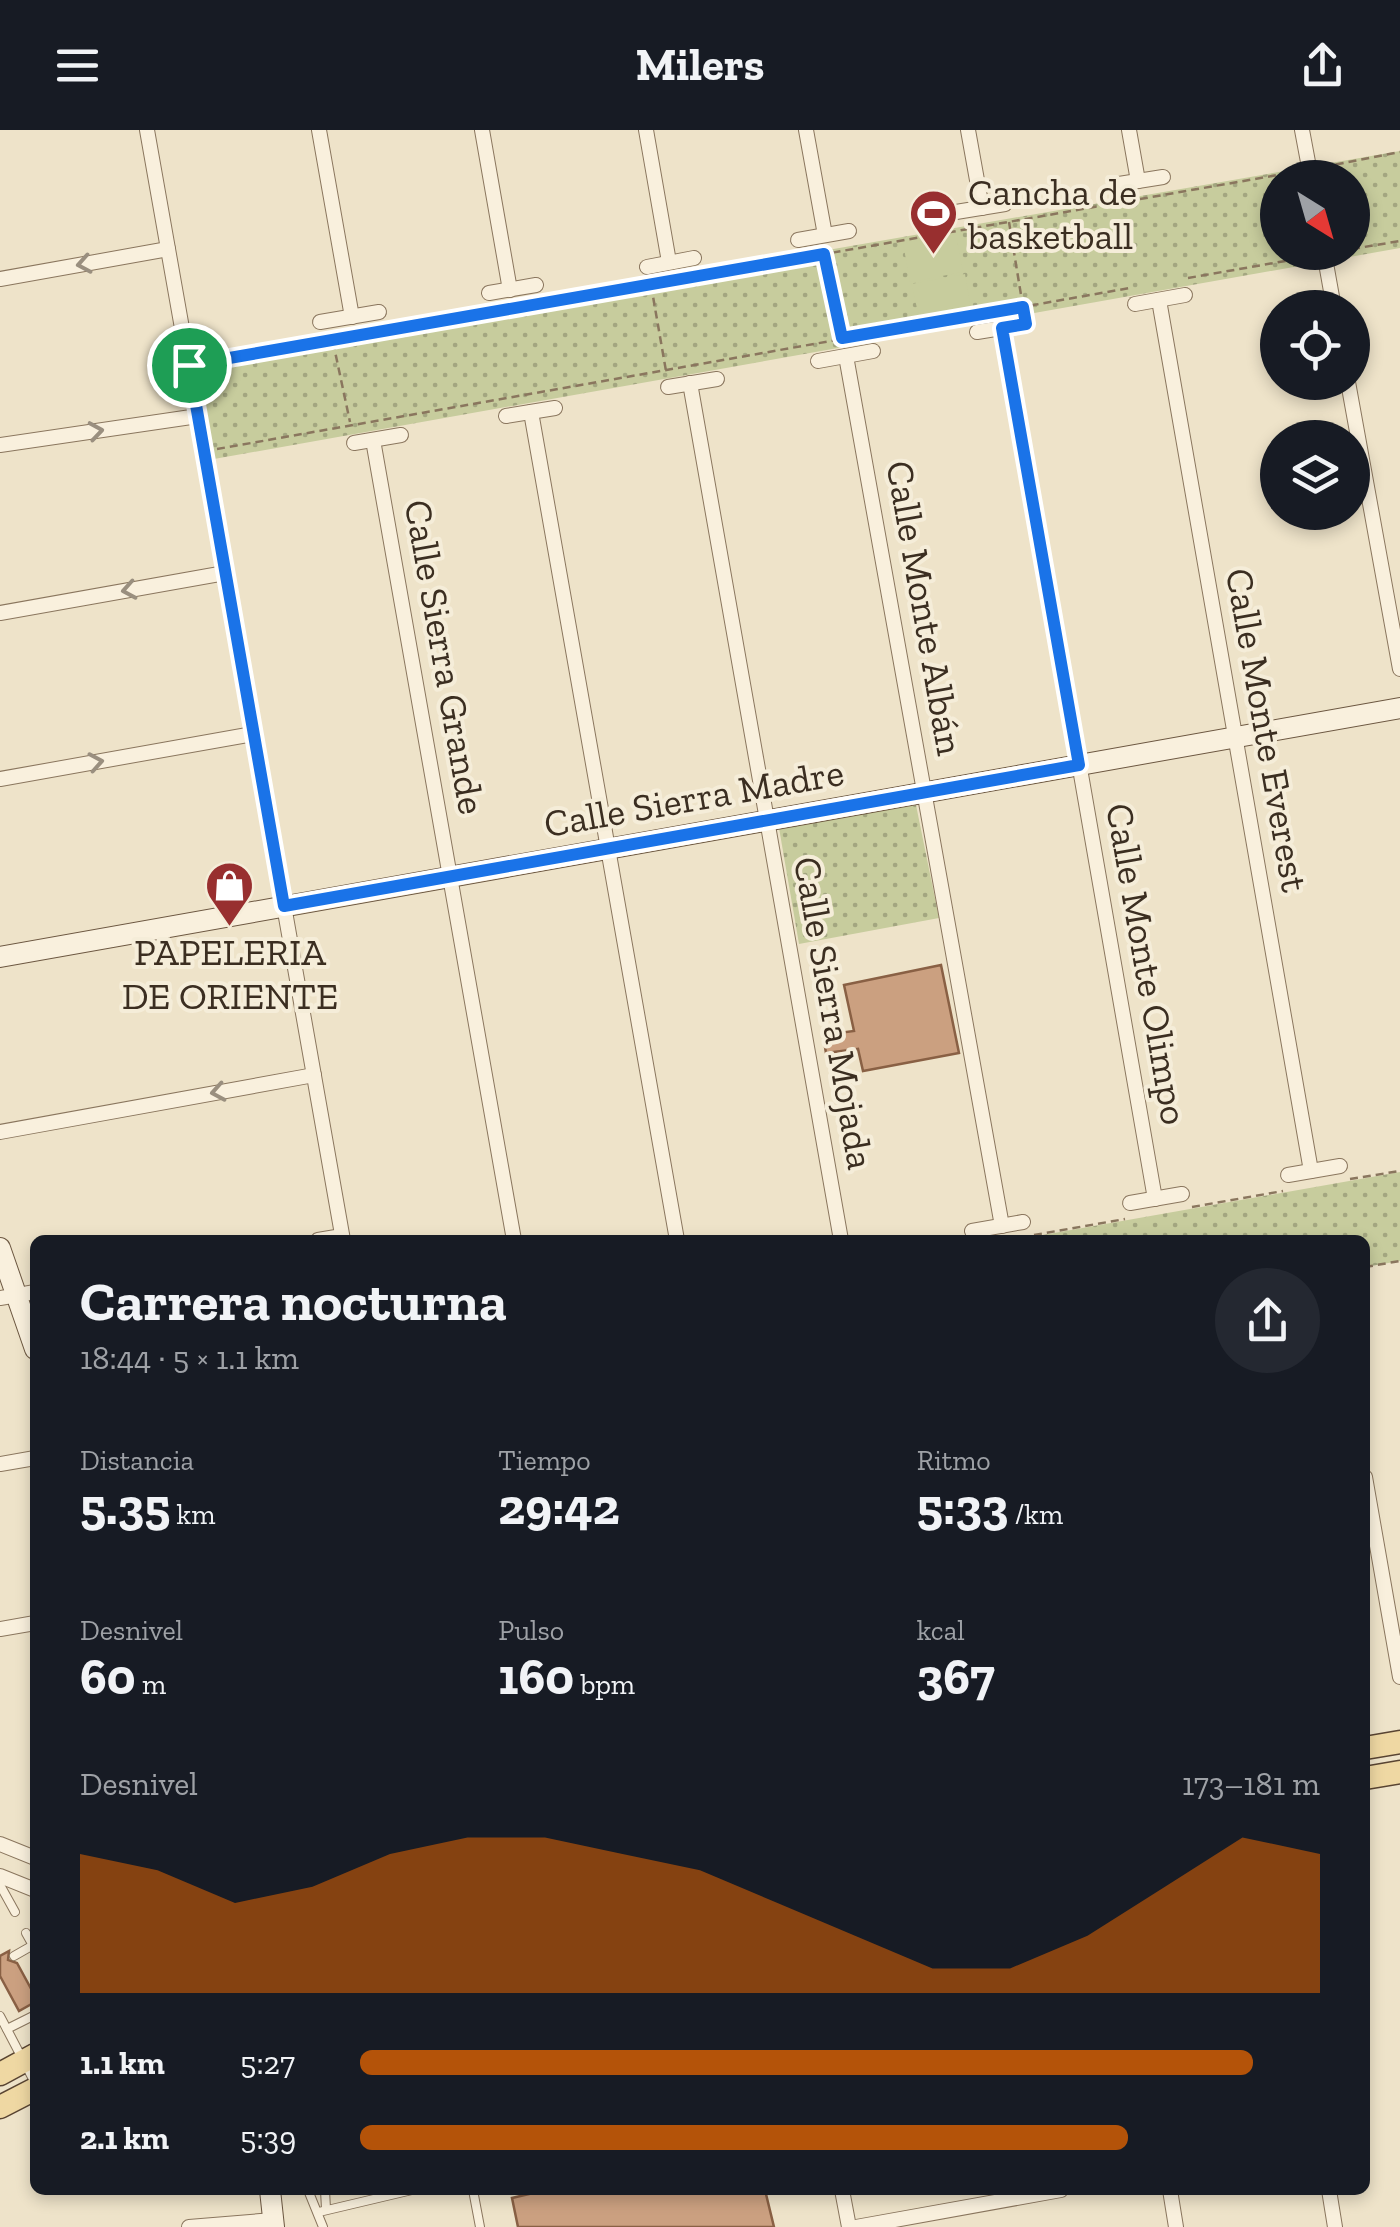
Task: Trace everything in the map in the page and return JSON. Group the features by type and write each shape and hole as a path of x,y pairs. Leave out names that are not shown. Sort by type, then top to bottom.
{"main road":[{"path":"1370,1747 1400,1742"},
{"path":"1370,1777 1400,1772"},
{"path":"0,2074 29,2058"},
{"path":"0,2107 30,2089"}],"street":[{"path":"147,130 342,1235"},
{"path":"319,130 352,317"},
{"path":"482,130 510,290"},
{"path":"646,130 669,262"},
{"path":"806,130 824,235"},
{"path":"968,130 982,208"},
{"path":"1129,130 1138,181"},
{"path":"1302,130 1307,160"},
{"path":"1119,184 1163,176"},
{"path":"956,212 1005,204"},
{"path":"798,240 848,231"},
{"path":"0,279 168,249"},
{"path":"647,267 694,258"},
{"path":"488,293 536,285"},
{"path":"1134,304 1185,295"},
{"name":"Calle Monte Everest","path":"1158,300 1312,1171"},
{"path":"320,322 378,312"},
{"path":"977,332 1026,324"},
{"name":"Calle Monte Olimpo","path":"1002,328 1155,1199"},
{"path":"818,360 874,350"},
{"name":"Calle Monte Albán","path":"846,356 1002,1226"},
{"path":"668,387 717,378"},
{"name":"Calle Sierra Mojada","path":"690,383 840,1235"},
{"path":"1351,400 1400,668"},
{"path":"506,416 555,408"},
{"path":"531,412 676,1235"},
{"path":"0,446 198,416"},
{"path":"354,443 401,435"},
{"name":"Calle Sierra Grande","path":"373,440 513,1235"},
{"path":"0,613 225,573"},
{"name":"Calle Sierra Madre","path":"0,957 1400,708"},
{"path":"0,779 254,734"},
{"path":"0,1132 314,1075"},
{"path":"1287,1183 1312,1171 1342,1173"},
{"path":"1133,1210 1155,1199 1182,1194"},
{"path":"972,1231 1002,1226 1023,1229"},
{"path":"0,1248 30,1334"},
{"path":"0,1464 30,1459"},
{"path":"1370,1506 1400,1677"},
{"path":"0,1629 30,1624"},
{"path":"0,1844 30,1856"},
{"path":"0,1876 30,1888"},
{"path":"188,2227 273,2223 270,2195"},
{"path":"843,2195 852,2227 1033,2195"},
{"path":"1171,2195 1176,2227"},
{"path":"1330,2195 1335,2227"}],"lane":[{"path":"0,1885 15,1912"},
{"path":"26,1932 30,1939"},
{"path":"14,1956 30,1948"},
{"path":"0,2016 29,2058"},
{"path":"7,2029 30,2018"},
{"path":"312,2195 322,2210"},
{"path":"322,2227 324,2195"},
{"path":"322,2210 390,2195"},
{"path":"474,2195 480,2227"}],"path":[{"path":"1367,160 1400,152"},
{"path":"189,365 1260,182"},
{"path":"1009,222 1023,307"},
{"path":"1370,246 1400,240"},
{"path":"824,254 842,338"},
{"path":"1174,280 1260,265"},
{"path":"650,286 666,370"},
{"path":"1005,310 1136,287"},
{"path":"204,451 987,313"},
{"path":"333,340 350,425"},
{"path":"1342,1173 1400,1170"},
{"path":"1192,1207 1287,1183"},
{"path":"1023,1229 1133,1210"},
{"path":"1370,1266 1400,1261"}],"green space":[{"path":"1400,151 1400,248 1370,253 1370,160 1348,160"},
{"path":"1260,175 1260,270 1276,270 214,459 198,359"},
{"name":"Cancha de basketball","path":"956,234 963,272 910,282 903,243"},
{"name":"Cancha de basketball","path":"965,274 971,310 920,320 911,284"},
{"path":"916,805 939,918 799,944 779,828"},
{"path":"1400,1172 1400,1261 1370,1266 1370,1235 1042,1235"}],"building":[{"path":"941,965 959,1053 863,1071 858,1049 826,1053 823,1035 854,1031 844,985"},
{"path":"9,1951 8,1960 17,1963 30,1987 30,2005 19,2011 0,1976 0,1956"},
{"path":"766,2195 774,2227 518,2227 512,2198"}],"place":[{"name":"Cancha de basketball","path":"933,256"},
{"name":"PAPELERIA DE ORIENTE","path":"230,928"}],"route":[{"path":"824,254 842,338 1023,307 1026,324 1002,328 1079,765 284,906 189,365 824,254"}]}
